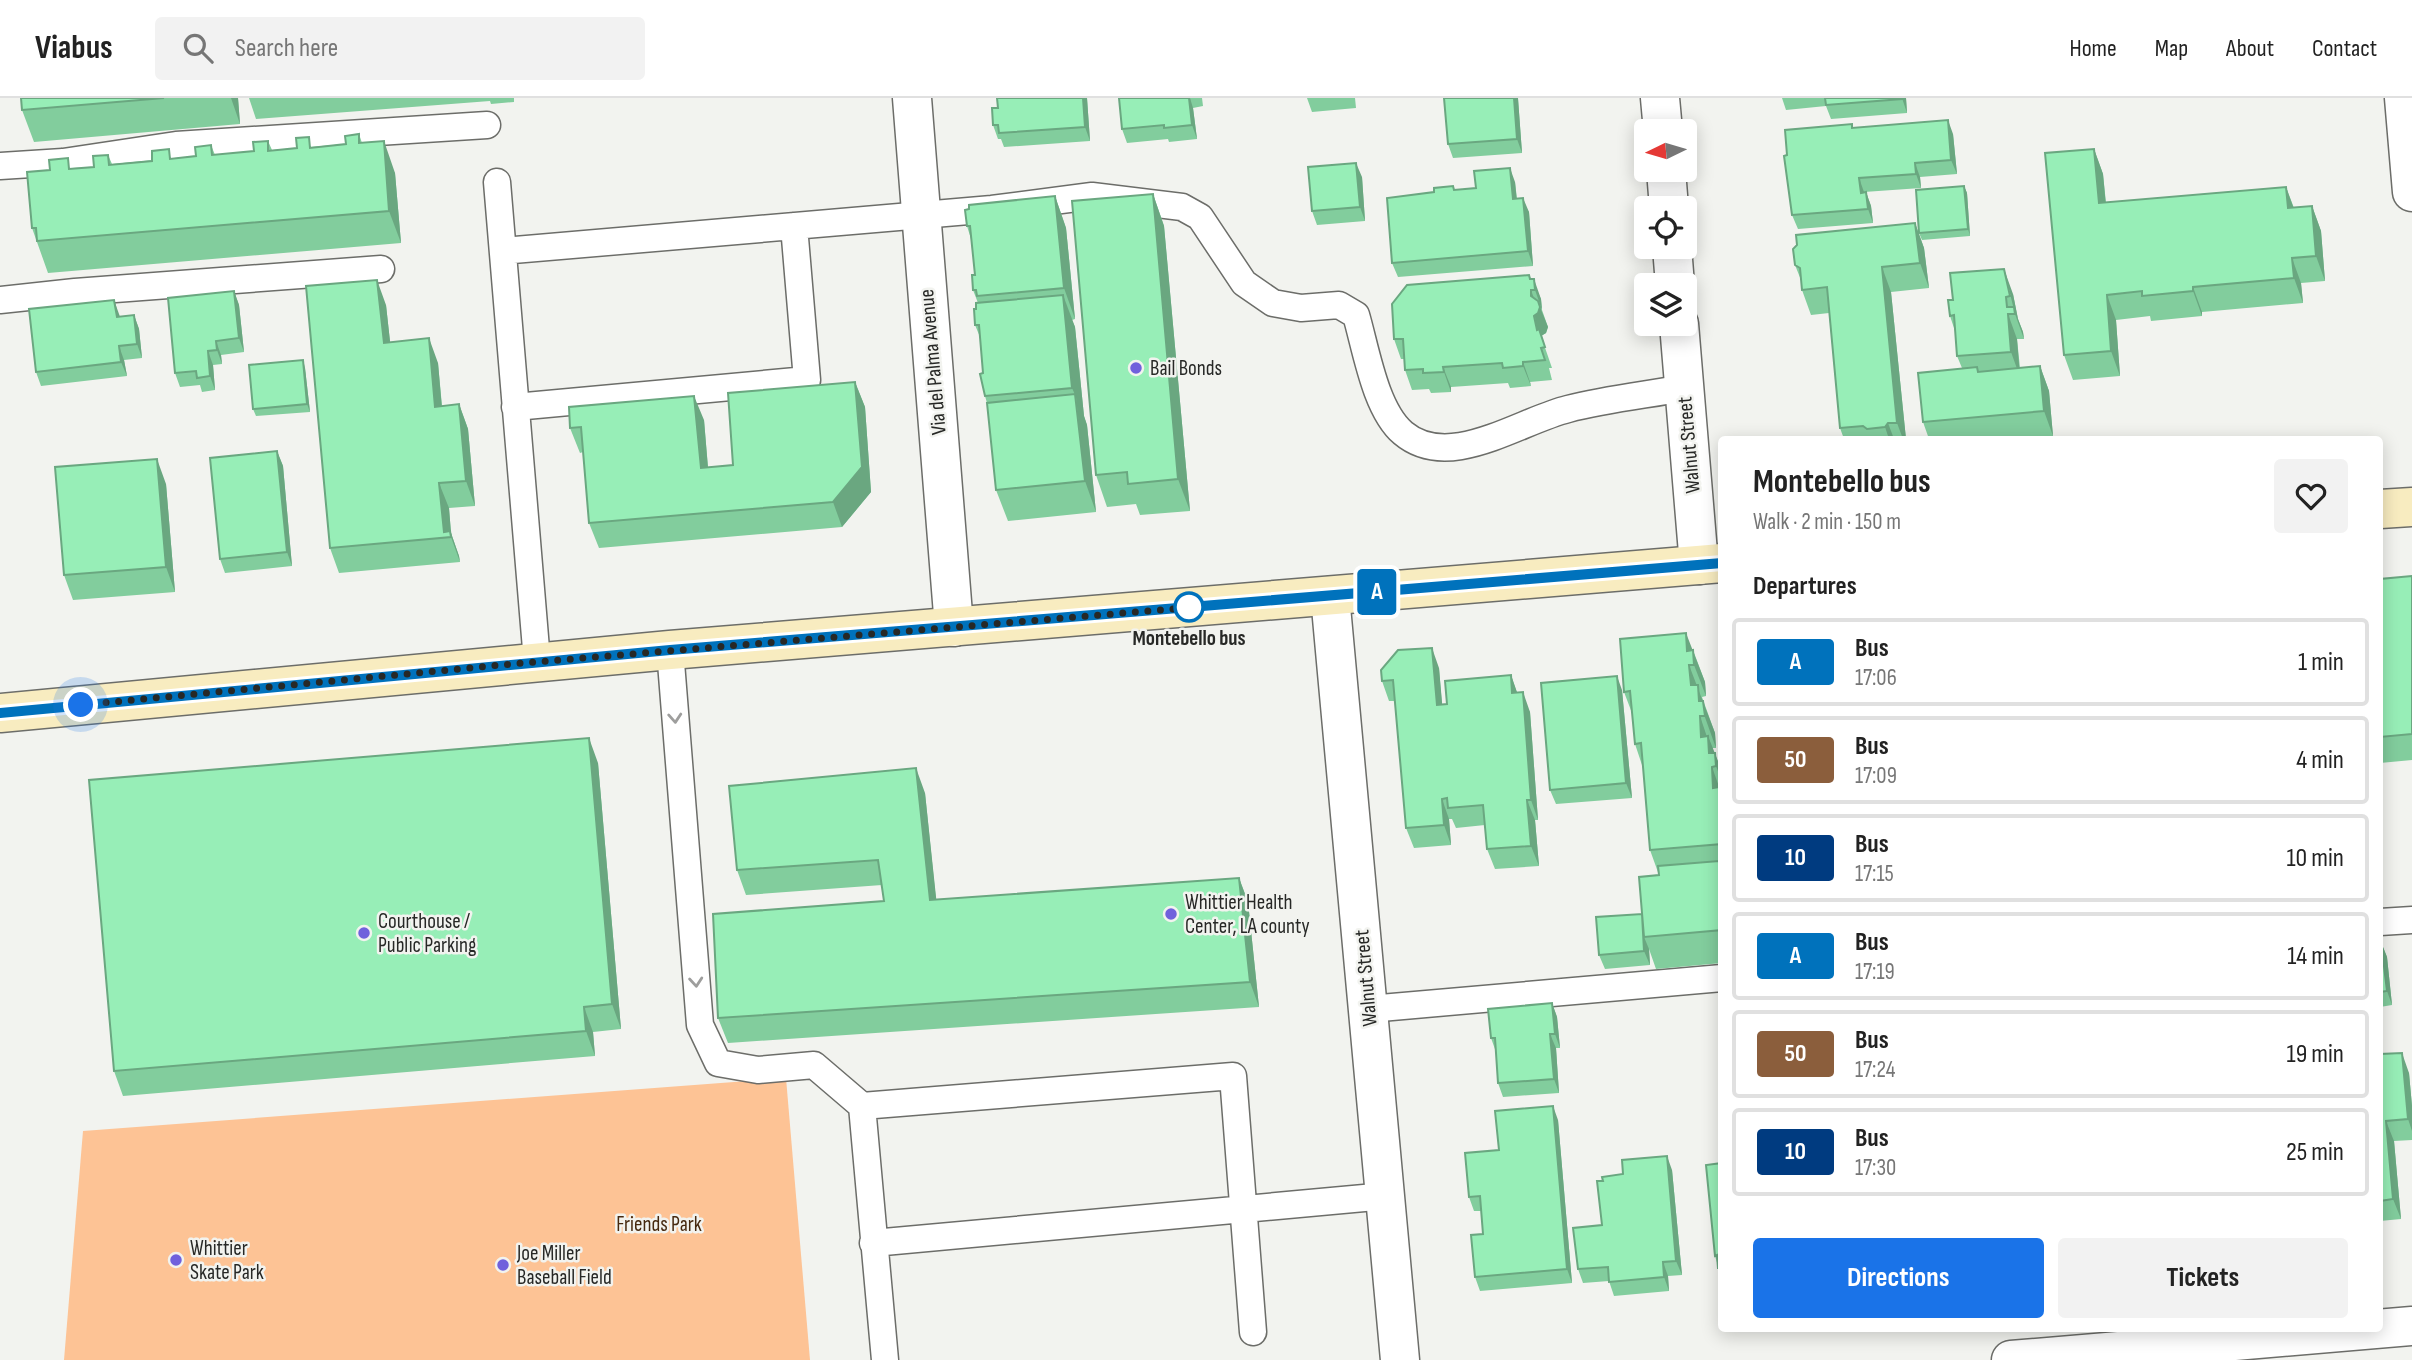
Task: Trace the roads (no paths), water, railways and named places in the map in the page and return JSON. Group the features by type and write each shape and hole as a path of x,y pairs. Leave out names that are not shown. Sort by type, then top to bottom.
{"main road":[{"path":"2383,509 2412,507"},
{"path":"0,713 670,650 1710,564"}],"street":[{"name":"Via del Palma Avenue","path":"912,98 954,627"},
{"path":"1660,98 1661,119"},
{"path":"2404,98 2412,192"},
{"name":"Walnut Street","path":"1680,336 1684,388 1710,564"},
{"name":"Walnut Street","path":"1330,596 1400,1360"},
{"path":"2383,1328 2412,1325"},
{"path":"2011,1360 2332,1332"}],"lane":[{"path":"0,166 63,162 176,145 487,125"},
{"path":"496,182 537,662"},
{"path":"503,251 921,215 1092,196 1182,207 1200,217 1244,283 1273,303 1301,309 1339,305 1356,315 1382,404 1401,432 1423,446 1468,446 1567,409 1684,388"},
{"path":"515,407 807,380 794,226"},
{"path":"0,300 381,269"},
{"path":"670,650 699,1025 718,1063 758,1070 814,1065 862,1106 885,1360"},
{"path":"2383,922 2412,920"},
{"path":"1369,1009 1718,978"},
{"path":"862,1106 1233,1076 1253,1332"},
{"path":"873,1243 1386,1196"}],"place":[{"name":"Bail Bonds","path":"1136,368"},
{"name":"Montebello bus","path":"1189,607"},
{"name":"Whittier Health Center, LA county","path":"1171,914"},
{"name":"Courthouse / Public Parking","path":"364,933"},
{"name":"Whittier Skate Park","path":"176,1260"},
{"name":"Joe Miller Baseball Field","path":"503,1265"}],"park label":[{"name":"Friends Park","path":"659,1224"}]}
